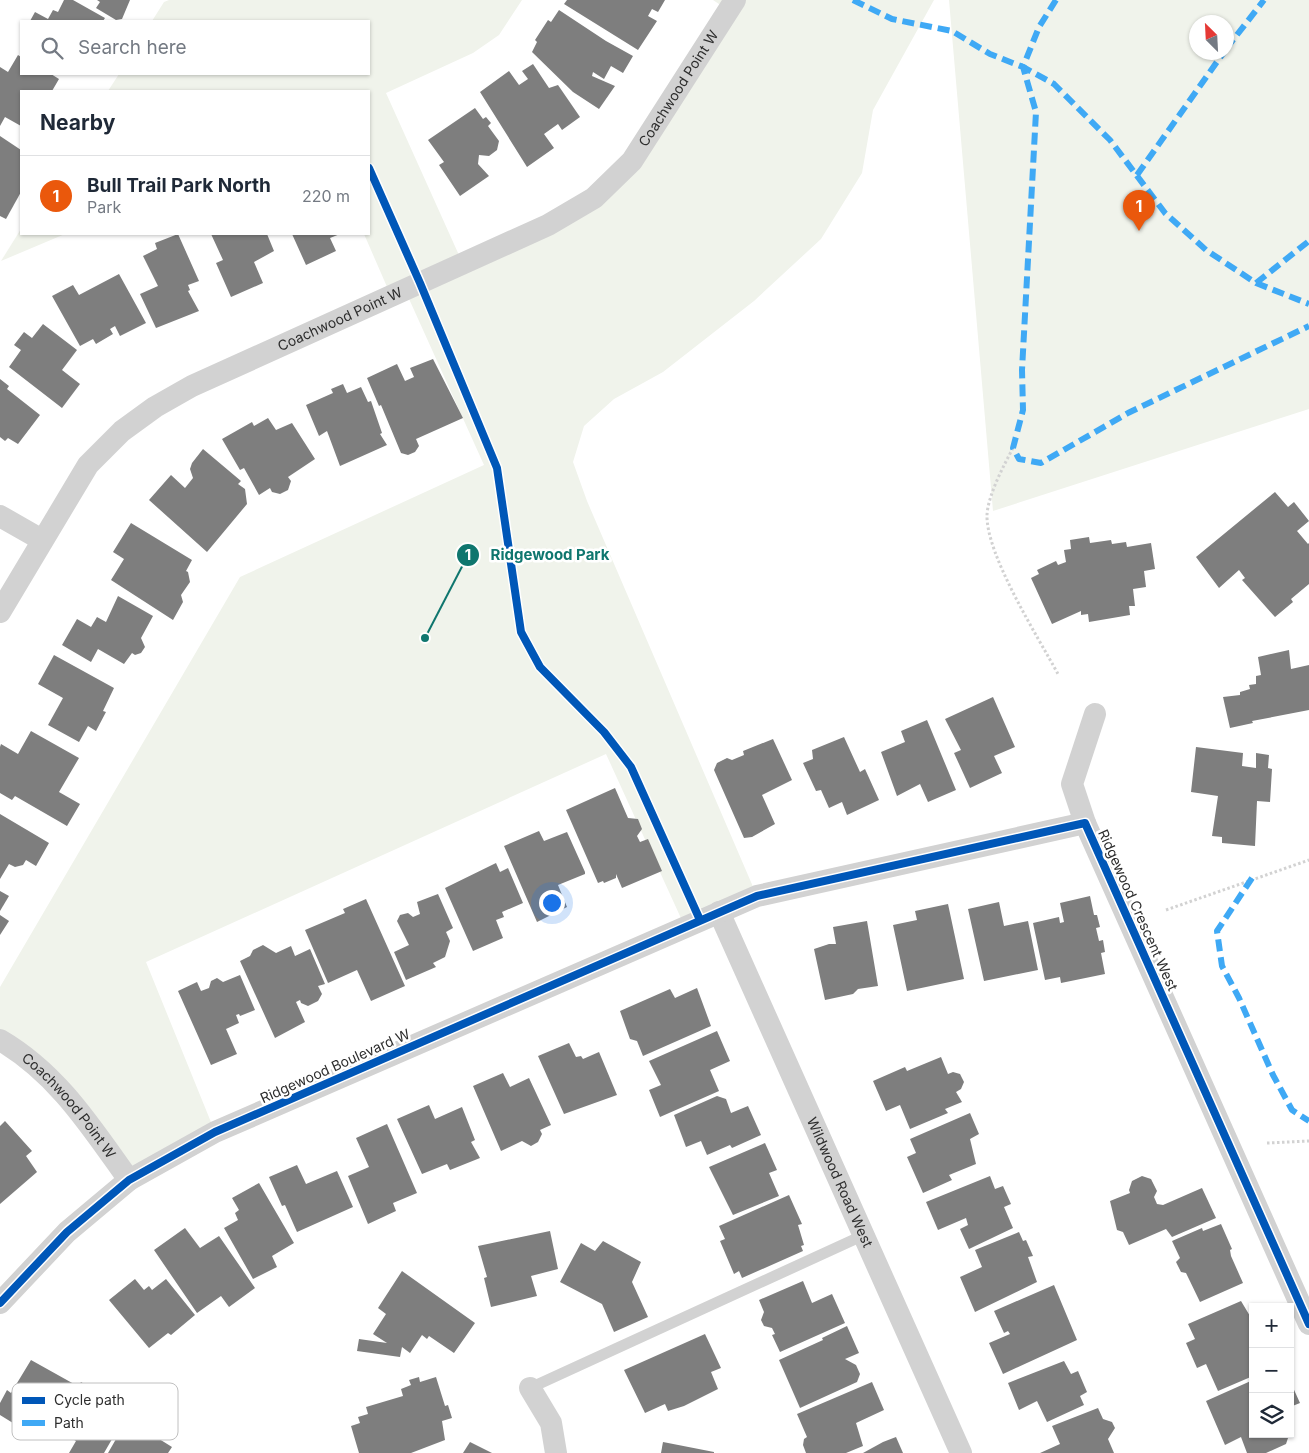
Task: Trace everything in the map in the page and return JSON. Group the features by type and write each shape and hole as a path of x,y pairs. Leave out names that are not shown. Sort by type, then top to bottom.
{"street":[{"name":"Coachwood Point W","path":"0,612 88,465 122,431 155,407 192,386 548,225 594,198 632,161 735,0"},
{"path":"0,516 42,540"},
{"name":"Ridgewood Crescent West","path":"1095,714 1072,784 1085,823 1309,1324"},
{"name":"Ridgewood Crescent West","path":"719,912 757,896 1085,823"},
{"name":"Ridgewood Boulevard W","path":"0,1303 67,1232 129,1180 215,1132 719,912"},
{"name":"Wildwood Road West","path":"719,912 961,1453"},
{"name":"Coachwood Point W","path":"0,1040 19,1052 57,1084 129,1180"},
{"path":"530,1388 551,1423 556,1453"}],"lane":[{"path":"530,1388 864,1235"}],"path":[{"path":"1013,448 998,477 987,515 995,555 1058,674"},
{"path":"1166,910 1309,860"},
{"path":"1267,1143 1309,1141"}],"shaded area":[{"path":"169,0 522,0 499,35 473,53 386,93 463,264 594,198 728,10 713,0 934,0 873,110 862,173 821,239 754,301 663,372 614,399 584,426 573,462 587,501 757,896 685,927 606,754 146,962 215,1132 129,1180 0,1040 0,987 240,577 484,465 405,290 391,296 364,235 370,235 370,90 109,90 118,75 370,75 370,20 153,20 164,2"},
{"path":"949,0 1309,0 1309,409 993,511"},
{"path":"20,231 20,235 63,235 1,261"}],"building":[{"path":"64,0 73,0 105,18 104,20 31,20 35,12 48,19 53,10 58,12"},
{"path":"97,0 130,0 122,19 116,20 96,8 100,2"},
{"path":"567,0 665,0 658,12 652,9 648,16 657,21 638,50 564,4"},
{"path":"559,10 606,41 633,56 623,73 611,66 604,79 593,72 592,76 615,86 599,109 573,92 532,52 537,42 535,40 548,20 551,22"},
{"path":"18,55 20,56 20,75 53,75 59,79 53,90 20,90 20,125 5,117 0,126 0,67 8,72"},
{"path":"533,64 549,88 558,85 580,117 562,130 558,124 544,134 554,148 527,167 480,92 509,71 519,85 528,79 522,71"},
{"path":"475,108 483,119 486,117 491,123 488,126 499,141 497,150 489,156 479,155 478,164 489,176 460,196 439,165 444,162 428,140"},
{"path":"0,136 20,149 20,194 6,219 0,216"},
{"path":"178,235 199,281 188,285 190,290 188,291 199,311 156,328 140,294 158,286 143,256 157,249 155,243"},
{"path":"211,235 267,235 274,251 254,262 263,283 231,297 216,263 223,260"},
{"path":"292,235 338,235 330,238 336,251 306,265"},
{"path":"119,274 146,323 120,336 115,326 110,329 113,334 96,344 93,339 80,346 52,296 73,285 79,295"},
{"path":"43,324 77,350 62,370 80,384 62,408 9,367 21,350 14,345 24,332 32,338"},
{"path":"433,359 463,418 416,439 419,446 415,452 408,455 401,453 381,405 379,406 367,378 397,364 405,381 414,377 410,368"},
{"path":"0,379 9,386 7,389 40,415 18,444 8,438 5,441 0,437"},
{"path":"343,384 347,393 361,387 368,402 371,401 382,433 380,434 387,445 340,466 327,431 319,436 306,405 333,393 331,389"},
{"path":"268,418 276,430 292,423 315,459 288,477 291,481 288,490 280,494 272,492 270,488 259,495 244,468 240,470 222,439 252,422 254,426"},
{"path":"203,449 241,481 238,484 245,489 247,504 207,552 149,500 171,475 185,488 193,478 190,469 192,463"},
{"path":"1275,492 1288,507 1294,502 1309,521 1297,531 1309,543 1309,584 1291,599 1293,602 1275,617 1242,580 1245,578 1239,570 1219,588 1196,557"},
{"path":"131,523 192,560 186,571 188,572 190,582 181,595 183,602 173,620 111,580 124,559 113,552"},
{"path":"1089,537 1090,543 1111,540 1112,544 1126,542 1127,547 1151,543 1155,569 1144,571 1146,587 1133,589 1135,606 1129,606 1130,615 1089,622 1088,614 1081,615 1081,611 1052,624 1031,578 1039,574 1037,570 1056,561 1058,565 1066,562 1064,550 1071,549 1070,540"},
{"path":"118,596 153,616 141,638 145,647 141,653 135,655 132,653 124,664 98,649 91,662 62,645 77,619 91,627 97,617 106,622"},
{"path":"1289,650 1291,669 1309,665 1309,710 1252,721 1253,723 1230,728 1223,697 1240,695 1240,692 1250,689 1249,685 1256,684 1256,676 1261,675 1258,657"},
{"path":"54,655 114,688 103,711 106,712 96,731 88,726 79,742 48,725 63,698 38,684"},
{"path":"993,697 1015,747 994,756 1002,773 970,788 954,753 961,750 945,719"},
{"path":"927,720 956,790 928,802 920,784 897,796 881,752 905,742 901,731"},
{"path":"31,731 79,758 59,792 80,804 67,826 15,796 12,800 0,793 1,744 18,754"},
{"path":"844,737 860,772 865,769 879,800 847,815 842,802 829,808 821,790 816,791 803,763 813,759 812,750"},
{"path":"773,739 792,780 762,795 775,824 752,837 744,838 714,770 717,763 727,758 732,760 744,755 743,751"},
{"path":"1196,747 1243,753 1242,766 1256,768 1256,753 1269,755 1268,768 1272,769 1270,802 1257,801 1255,846 1222,843 1222,837 1212,836 1218,796 1191,792"},
{"path":"615,788 628,818 638,819 642,829 637,836 640,842 648,839 662,871 622,888 616,874 616,878 604,883 603,881 598,883 566,810"},
{"path":"0,814 49,843 36,866 26,860 23,865 15,867 9,864 0,879"},
{"path":"539,831 544,841 567,832 585,874 558,885 567,907 537,922 504,846"},
{"path":"496,863 500,872 508,868 523,903 502,912 504,917 496,920 503,938 473,951 445,888"},
{"path":"0,891 9,896 0,911"},
{"path":"438,894 453,928 446,932 450,941 445,957 433,963 436,967 406,980 394,952 409,945 397,921 400,915 408,913 413,917 420,914 417,902"},
{"path":"1090,896 1094,915 1097,915 1100,927 1096,928 1099,941 1103,940 1105,952 1101,953 1105,974 1061,983 1060,977 1045,980 1033,923 1059,917 1060,923 1064,922 1060,903"},
{"path":"366,899 405,986 371,1001 357,970 328,983 305,930 345,913 343,909"},
{"path":"999,902 1004,926 1028,921 1038,970 984,981 968,909"},
{"path":"948,904 964,979 907,991 893,925 917,920 915,911"},
{"path":"0,915 9,921 0,935"},
{"path":"867,921 878,986 858,989 853,994 825,1000 814,949 829,944 836,944 833,927"},
{"path":"263,945 276,953 291,946 295,956 310,949 325,984 318,986 322,994 318,1001 308,1006 301,1003 300,1000 296,1002 305,1022 275,1038 240,961 250,956 253,950"},
{"path":"240,975 255,1010 240,1016 239,1014 236,1015 239,1023 226,1029 237,1054 211,1065 178,991 197,982 201,991 209,988 211,981 217,978 223,982"},
{"path":"697,988 711,1026 643,1056 637,1041 630,1039 620,1011 670,989 675,998"},
{"path":"717,1031 730,1061 710,1070 719,1091 660,1117 649,1090 661,1085 649,1061"},
{"path":"569,1043 576,1057 581,1056 583,1059 599,1052 617,1095 564,1114 538,1056"},
{"path":"941,1057 948,1074 953,1072 960,1074 964,1082 961,1089 956,1092 962,1102 945,1109 948,1113 910,1129 900,1105 886,1111 873,1081 905,1067 907,1071"},
{"path":"503,1073 510,1087 529,1078 551,1125 540,1130 542,1134 538,1142 531,1146 522,1141 501,1151 473,1086"},
{"path":"717,1096 726,1099 731,1113 748,1106 761,1135 732,1148 730,1145 707,1155 701,1141 686,1147 674,1115"},
{"path":"429,1105 435,1119 462,1107 475,1140 471,1142 480,1158 450,1170 447,1164 422,1174 397,1119"},
{"path":"970,1113 979,1134 970,1139 976,1164 949,1175 952,1180 923,1193 907,1157 916,1153 910,1139"},
{"path":"5,1121 32,1151 26,1156 37,1172 0,1204 0,1126"},
{"path":"387,1124 417,1193 393,1203 396,1211 368,1224 348,1176 369,1167 356,1138"},
{"path":"765,1143 777,1170 769,1173 779,1196 733,1215 709,1167"},
{"path":"297,1165 306,1184 337,1171 353,1207 297,1232 285,1205 282,1206 269,1177"},
{"path":"990,1176 995,1189 1003,1186 1011,1204 1004,1207 1013,1228 969,1249 960,1229 968,1225 966,1218 938,1230 926,1202"},
{"path":"1142,1176 1151,1179 1157,1191 1154,1197 1157,1204 1163,1205 1202,1188 1216,1218 1172,1237 1166,1229 1129,1245 1123,1232 1117,1230 1110,1201 1130,1193 1132,1181"},
{"path":"259,1183 294,1243 272,1256 277,1267 253,1279 224,1228 238,1220 235,1213 239,1210 232,1198"},
{"path":"789,1195 802,1224 798,1225 804,1245 801,1246 803,1251 742,1278 739,1271 734,1274 720,1241 725,1239 719,1226"},
{"path":"1221,1224 1232,1249 1230,1250 1231,1256 1243,1283 1200,1302 1186,1273 1181,1272 1176,1262 1180,1258 1172,1241 1202,1228 1203,1231"},
{"path":"185,1228 200,1248 219,1236 255,1288 229,1307 221,1296 197,1313 154,1250"},
{"path":"550,1231 558,1269 531,1276 537,1296 491,1307 484,1278 487,1277 478,1246"},
{"path":"1019,1232 1023,1241 1026,1240 1033,1256 1028,1257 1037,1282 975,1312 960,1277 982,1267 975,1250"},
{"path":"603,1241 641,1262 632,1282 648,1317 614,1332 602,1304 560,1282 581,1243 595,1251"},
{"path":"402,1271 475,1323 454,1353 429,1336 427,1339 422,1335 410,1353 402,1347 400,1357 357,1351 359,1339 387,1343 373,1334 386,1314 378,1308"},
{"path":"135,1279 144,1290 149,1286 152,1290 166,1279 195,1315 171,1335 168,1333 149,1348 109,1300"},
{"path":"803,1281 812,1303 832,1294 845,1323 780,1352 772,1335 775,1334 772,1328 764,1326 761,1320 764,1312 759,1300"},
{"path":"1054,1285 1077,1340 1003,1374 989,1343 1010,1334 1008,1331 1004,1333 994,1311"},
{"path":"1241,1301 1249,1314 1249,1378 1218,1391 1206,1364 1197,1368 1186,1343 1195,1339 1188,1324"},
{"path":"847,1326 859,1353 845,1359 856,1365 860,1374 857,1382 800,1408 779,1360 823,1340 822,1338"},
{"path":"705,1334 721,1368 711,1372 718,1389 684,1406 668,1411 665,1404 645,1413 624,1370"},
{"path":"31,1360 72,1383 17,1383"},
{"path":"1064,1361 1071,1374 1078,1371 1087,1392 1080,1396 1084,1405 1047,1422 1037,1401 1019,1410 1008,1383"},
{"path":"419,1377 420,1382 436,1377 445,1406 448,1405 452,1418 442,1421 445,1440 411,1453 359,1453 351,1426 360,1423 358,1417 368,1414 366,1407 403,1396 401,1389 411,1385 409,1380"},
{"path":"872,1382 884,1410 856,1423 863,1446 846,1453 806,1453 803,1445 804,1439 807,1437 797,1414"},
{"path":"1249,1382 1249,1438 1288,1438 1286,1444 1266,1453 1247,1453 1241,1437 1225,1445 1206,1401"},
{"path":"7,1390 11,1393 12,1391 12,1422 0,1415 0,1403"},
{"path":"1294,1390 1300,1403 1294,1405"},
{"path":"1098,1408 1103,1419 1112,1422 1115,1428 1108,1439 1114,1453 1040,1453 1060,1444 1052,1426"},
{"path":"896,1437 903,1453 863,1453 883,1442"},
{"path":"74,1440 112,1440 104,1453 69,1453 76,1441"},
{"path":"115,1440 161,1440 172,1447 168,1453 108,1453"},
{"path":"470,1442 492,1453 463,1453"},
{"path":"663,1442 714,1452 714,1453 661,1453"}],"marked path":[{"path":"853,0 892,19 952,31 990,54 1023,67 1036,112 1022,370 1023,410 1013,448 1019,459 1041,463 1128,413 1309,326"},
{"path":"1056,0 1039,27 1023,67 1054,84 1110,140 1165,213 1206,250 1256,283 1309,304"},
{"path":"1234,39 1264,0"},
{"path":"1137,175 1218,60"},
{"path":"1256,283 1309,241"},
{"path":"1252,878 1217,931 1222,966 1239,998 1273,1075 1292,1110 1309,1121"}],"cycle path":[{"path":"370,170 420,283 497,468 521,632 540,667 604,732 631,767 700,920"},
{"path":"0,1303 67,1232 129,1180 215,1132 757,896 1085,823 1309,1324"}],"place":[{"name":"Bull Trail Park North","path":"1139,231"},
{"name":"Ridgewood Park","path":"425,638"}]}
